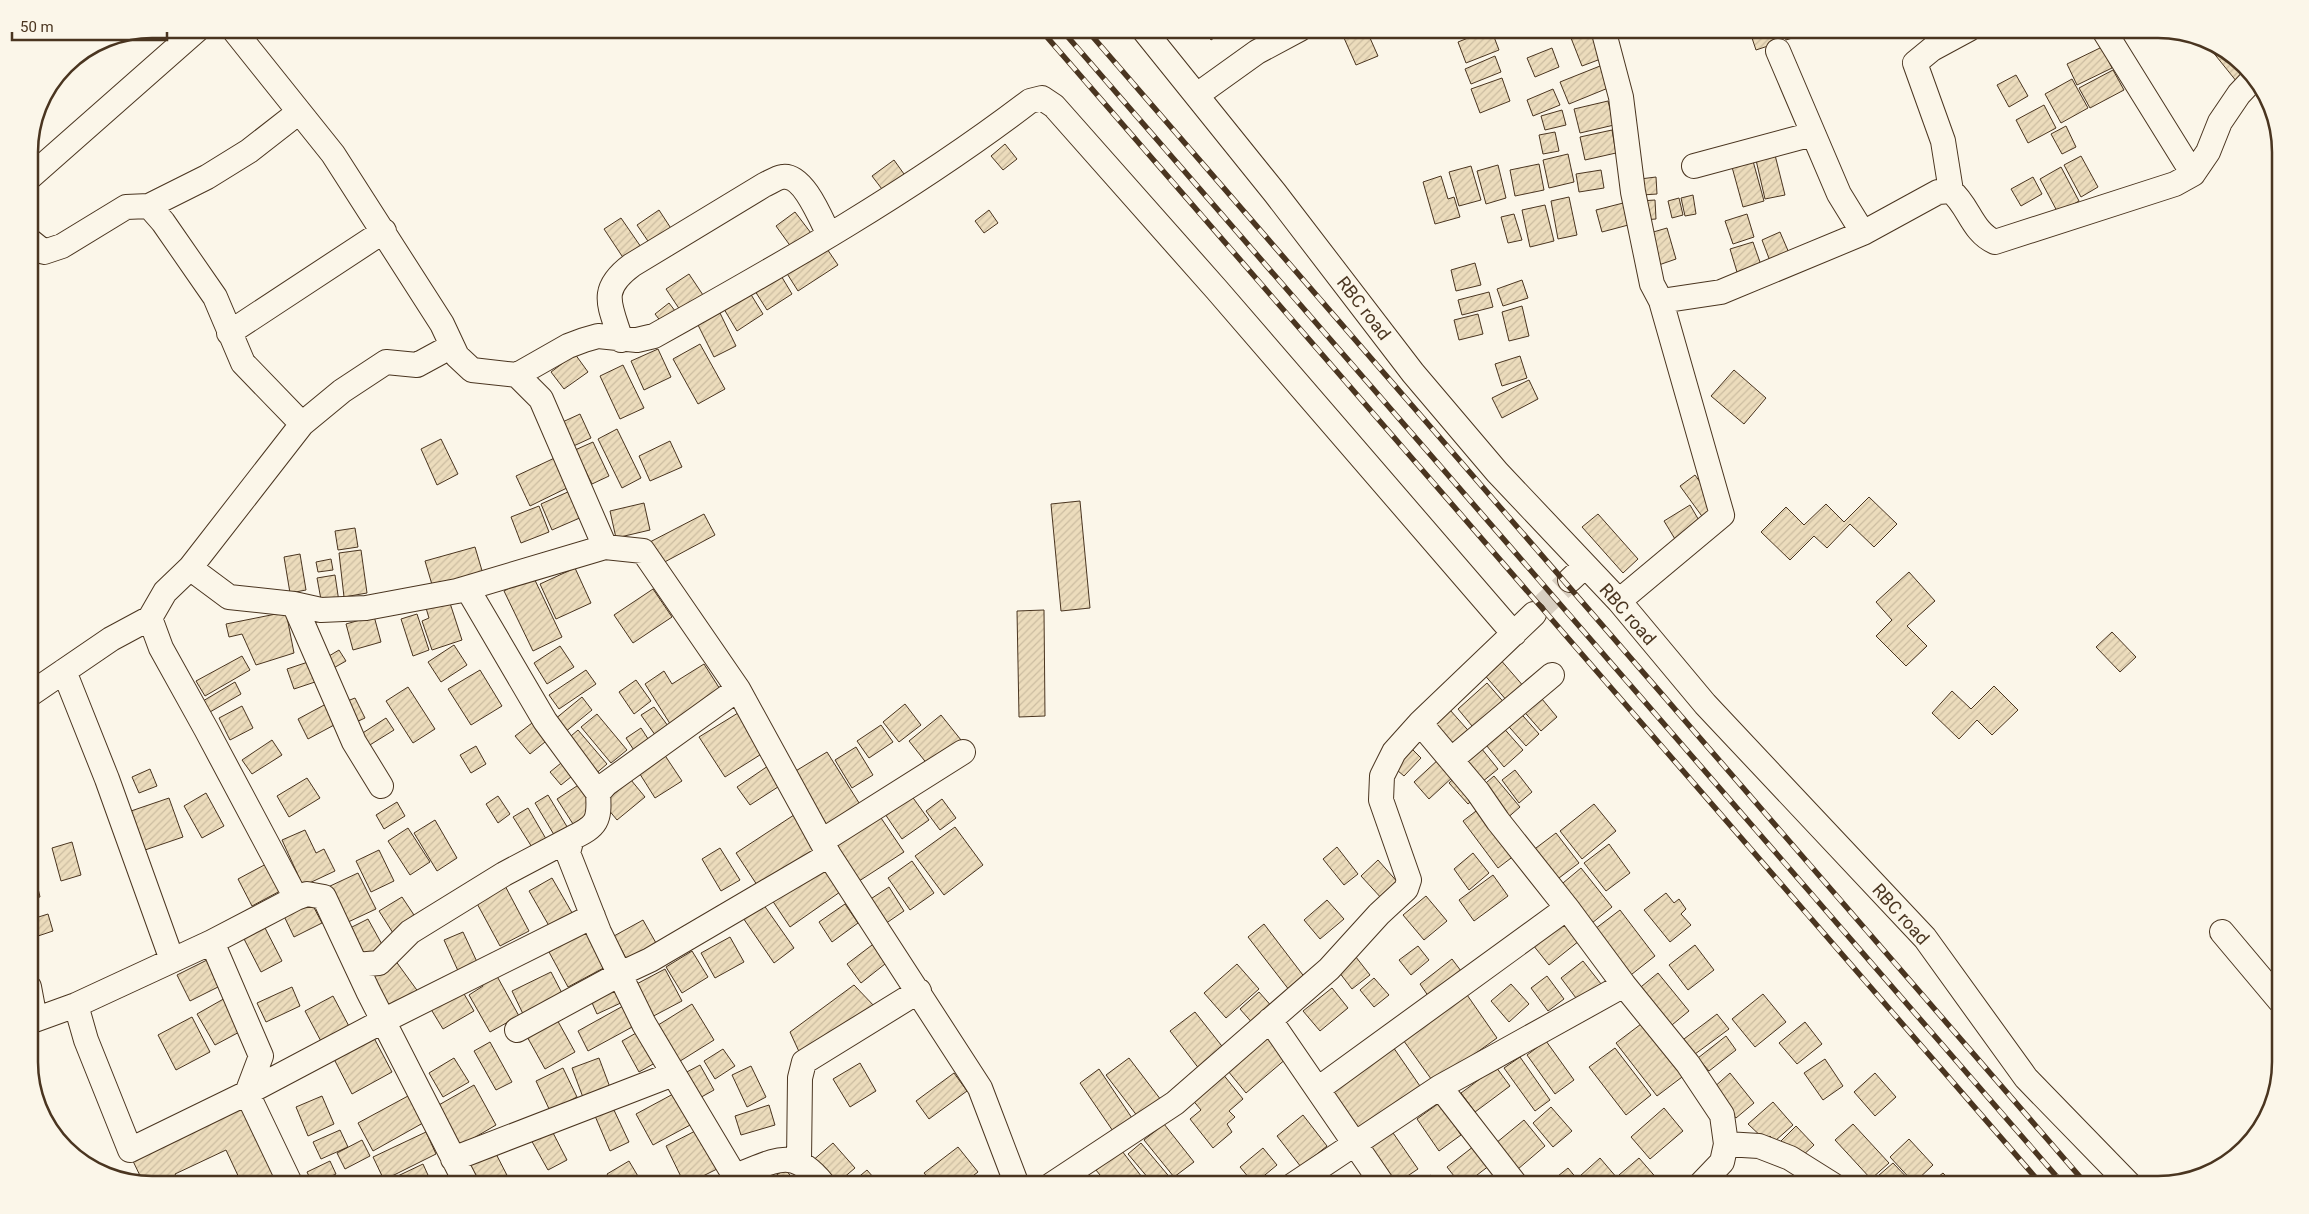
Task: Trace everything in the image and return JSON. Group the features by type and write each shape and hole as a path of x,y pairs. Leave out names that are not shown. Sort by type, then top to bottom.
{"street":[{"path":"38,170 188,38"},
{"path":"241,38 333,154 442,324 457,356 472,370 517,375 568,346 598,336 620,340 637,340 654,336 789,261 942,164 1030,101 1042,98 1054,106 1218,290 1514,634"},
{"name":"RBC road","path":"1150,38 1275,193 1413,373 1497,472 1577,573 1618,601 1705,704 1924,938 2026,1078 2121,1176"},
{"path":"1197,95 1257,52 1283,38"},
{"path":"1605,38 1621,97 1633,192 1652,284 1661,301 1722,516 1618,601"},
{"path":"1951,191 1943,141 1915,63 1932,49 1952,38"},
{"path":"2108,38 2193,174"},
{"path":"1778,51 1839,194 1863,233"},
{"path":"1661,301 1721,292 1863,233 1938,192 1951,191 1960,198 1976,228 1985,238 1995,242 2175,184 2193,174 2208,152 2220,122 2239,94 2249,84"},
{"path":"38,250 62,246 126,207 149,206 215,172 249,151 299,112"},
{"path":"1694,166 1813,134"},
{"path":"620,340 609,298 611,287 618,275 632,264 764,185 782,177 793,178 803,188 829,235"},
{"path":"149,206 164,222 215,297 243,363 302,424"},
{"path":"229,333 384,231"},
{"path":"38,689 112,639 150,618 165,592 190,568 302,424 342,391 386,362 417,365 452,346"},
{"path":"517,375 541,399 605,547"},
{"path":"190,568 229,597 294,604 321,610 366,608 467,588 605,547 643,551 738,689 826,848 919,990 980,1088 1014,1176"},
{"path":"356,965 379,962 410,932 504,874 588,830 597,822 599,809 598,793 546,721 467,588"},
{"path":"294,604 354,742 381,786"},
{"path":"1065,1176 1175,1103 1329,968 1379,914 1406,890 1409,880 1381,800 1382,776 1394,752 1420,724 1534,614"},
{"path":"150,618 161,648 296,898"},
{"path":"64,671 107,779 172,960"},
{"path":"1451,760 1552,675"},
{"path":"598,793 606,784 738,689"},
{"path":"1420,724 1478,792 1624,986 1688,1064 1722,1115 1726,1144 1722,1162 1709,1176"},
{"path":"517,1030 620,974 650,960 826,848 963,752"},
{"path":"572,838 568,853 593,916 620,974 644,1024 734,1176"},
{"path":"38,1018 76,1006 212,942 296,898 308,894 324,898 383,1021 462,1176"},
{"path":"1318,1090 1567,908"},
{"path":"76,1006 86,1040 130,1150 247,1093 383,1021 593,916"},
{"path":"2222,932 2272,991"},
{"path":"212,942 261,1056 247,1093 286,1176"},
{"path":"1306,1176 1440,1087 1624,986"},
{"path":"799,1161 800,1078 804,1062 919,990"},
{"path":"1270,1020 1378,1176"},
{"path":"453,1159 673,1074"},
{"path":"1440,1087 1509,1176"},
{"path":"1726,1144 1758,1146 1790,1158 1819,1176"},
{"path":"747,1176 782,1158 799,1161 817,1176"}],"building":[{"path":"1344,38 1370,38 1378,56 1356,65"},
{"path":"1468,38 1494,38 1499,50 1466,63 1458,42"},
{"path":"1571,38 1599,38 1606,57 1582,66"},
{"path":"1752,38 1782,38 1783,41 1756,50"},
{"path":"2102,47 2112,68 2077,85 2067,64"},
{"path":"1552,48 1559,67 1535,77 1527,58"},
{"path":"2213,52 2233,66 2243,76 2237,82"},
{"path":"1495,56 1501,72 1471,84 1465,69"},
{"path":"1605,64 1613,86 1569,104 1560,82"},
{"path":"2113,70 2124,90 2090,108 2079,88"},
{"path":"2016,75 2028,96 2009,107 1997,85"},
{"path":"1502,78 1510,101 1480,113 1471,89"},
{"path":"2072,79 2088,108 2061,123 2045,94"},
{"path":"1553,89 1560,105 1533,116 1527,100"},
{"path":"1608,101 1614,125 1580,133 1574,109"},
{"path":"2044,105 2056,128 2028,143 2016,120"},
{"path":"1562,110 1566,125 1545,130 1541,116"},
{"path":"2066,126 2076,147 2062,154 2051,134"},
{"path":"1612,130 1616,153 1585,160 1580,137"},
{"path":"1555,132 1559,151 1543,154 1539,135"},
{"path":"1005,144 1017,159 1003,170 991,156"},
{"path":"1568,154 1574,182 1549,188 1543,160"},
{"path":"1775,155 1785,195 1765,199 1756,160"},
{"path":"2081,156 2098,187 2081,197 2064,165"},
{"path":"894,160 909,181 888,197 872,176"},
{"path":"1753,161 1764,201 1743,207 1732,167"},
{"path":"1539,164 1544,190 1515,196 1510,170"},
{"path":"1498,165 1506,198 1486,204 1477,171"},
{"path":"1471,166 1481,200 1459,206 1449,172"},
{"path":"2061,167 2079,201 2058,213 2040,179"},
{"path":"1601,170 1604,188 1579,192 1576,174"},
{"path":"1441,176 1448,199 1454,197 1460,217 1435,224 1423,182"},
{"path":"1656,177 1657,194 1642,195 1640,179"},
{"path":"2033,177 2042,194 2021,206 2011,189"},
{"path":"1693,195 1696,214 1685,216 1681,198"},
{"path":"1569,197 1577,235 1558,239 1551,201"},
{"path":"1679,198 1683,215 1672,218 1668,201"},
{"path":"1655,200 1656,219 1642,220 1640,201"},
{"path":"1627,202 1632,224 1602,232 1596,210"},
{"path":"1545,205 1554,241 1530,247 1522,210"},
{"path":"659,210 676,236 654,250 637,225"},
{"path":"989,210 998,223 984,233 975,221"},
{"path":"795,212 814,237 794,251 776,226"},
{"path":"1514,214 1522,240 1508,243 1501,217"},
{"path":"1747,214 1754,237 1733,244 1725,221"},
{"path":"621,218 641,247 624,259 604,229"},
{"path":"1667,228 1676,259 1653,267 1643,235"},
{"path":"1780,232 1789,253 1770,261 1762,240"},
{"path":"1753,242 1761,265 1737,272 1730,249"},
{"path":"825,246 838,265 798,291 786,272"},
{"path":"1475,263 1481,285 1456,291 1451,270"},
{"path":"689,274 705,298 682,313 666,289"},
{"path":"780,274 792,294 767,310 755,291"},
{"path":"1522,280 1528,298 1503,306 1497,289"},
{"path":"1489,292 1493,307 1462,315 1458,300"},
{"path":"750,293 763,314 737,331 724,309"},
{"path":"669,303 679,316 665,327 655,314"},
{"path":"1522,306 1529,336 1509,341 1502,312"},
{"path":"720,313 736,346 714,357 697,323"},
{"path":"1478,314 1483,334 1459,340 1454,320"},
{"path":"700,344 725,389 698,404 673,359"},
{"path":"658,349 671,377 644,390 631,361"},
{"path":"575,354 588,372 564,389 551,372"},
{"path":"1520,356 1527,378 1502,386 1495,364"},
{"path":"623,365 644,408 620,419 600,376"},
{"path":"1734,370 1766,398 1744,424 1711,396"},
{"path":"1529,380 1538,399 1502,418 1492,398"},
{"path":"580,414 591,438 567,449 556,425"},
{"path":"617,429 641,478 622,488 598,439"},
{"path":"441,439 458,474 437,485 421,449"},
{"path":"670,441 682,467 650,481 639,456"},
{"path":"593,442 609,476 592,484 575,450"},
{"path":"561,455 575,484 530,506 516,476"},
{"path":"1695,475 1719,508 1704,519 1680,486"},
{"path":"570,491 582,517 552,530 541,504"},
{"path":"1869,497 1897,524 1874,547 1850,524 1827,548 1814,536 1790,560 1761,532 1786,507 1804,525 1826,504 1844,522"},
{"path":"1080,501 1090,608 1061,611 1051,504"},
{"path":"644,503 650,530 616,538 610,511"},
{"path":"1690,505 1704,529 1678,544 1664,521"},
{"path":"539,506 549,532 521,543 511,517"},
{"path":"704,514 715,535 659,565 648,543"},
{"path":"1598,514 1638,559 1623,573 1582,527"},
{"path":"355,528 358,547 338,550 335,531"},
{"path":"475,547 483,574 433,588 425,561"},
{"path":"361,550 367,593 344,597 339,553"},
{"path":"300,554 306,590 290,593 284,557"},
{"path":"331,559 333,570 318,572 316,562"},
{"path":"575,568 591,603 556,619 540,584"},
{"path":"1909,572 1935,601 1907,626 1927,646 1906,666 1876,636 1892,620 1876,602"},
{"path":"335,575 339,602 322,605 317,578"},
{"path":"533,576 562,637 533,651 504,591"},
{"path":"653,589 672,617 633,643 614,615"},
{"path":"449,600 462,640 432,650 422,621 429,618 426,608"},
{"path":"1044,610 1045,716 1019,717 1017,611"},
{"path":"286,612 294,653 256,665 242,634 229,637 226,624"},
{"path":"417,614 429,650 413,656 401,619"},
{"path":"374,616 381,642 353,650 346,624"},
{"path":"2112,632 2136,657 2120,672 2096,647"},
{"path":"454,645 467,665 441,682 428,662"},
{"path":"560,646 574,667 547,684 534,663"},
{"path":"339,650 346,661 330,670 324,659"},
{"path":"242,656 250,670 205,696 196,681"},
{"path":"1499,658 1525,688 1508,702 1482,672"},
{"path":"311,661 318,681 294,689 287,669"},
{"path":"704,664 725,697 674,730 645,684 664,671 672,684"},
{"path":"480,670 502,706 471,725 448,689"},
{"path":"586,670 596,684 559,709 549,695"},
{"path":"636,680 651,701 634,714 619,692"},
{"path":"235,682 241,694 210,712 203,701"},
{"path":"1487,683 1507,706 1477,732 1458,709"},
{"path":"1994,686 2018,710 1992,735 1977,720 1959,739 1932,713 1952,691 1971,709"},
{"path":"408,687 435,729 413,743 386,701"},
{"path":"1537,693 1557,717 1541,731 1521,708"},
{"path":"582,697 592,710 559,737 549,724"},
{"path":"355,698 365,718 352,724 342,703"},
{"path":"326,704 336,724 308,739 298,719"},
{"path":"905,704 921,725 899,742 883,722"},
{"path":"242,706 253,728 230,740 219,718"},
{"path":"654,707 671,730 658,739 641,715"},
{"path":"1516,708 1539,734 1526,746 1503,720"},
{"path":"1450,710 1474,737 1455,754 1432,727"},
{"path":"738,713 763,753 725,777 699,737"},
{"path":"597,714 627,750 611,763 581,727"},
{"path":"941,715 961,740 928,765 909,741"},
{"path":"386,718 394,730 365,748 358,736"},
{"path":"536,720 550,738 530,754 515,736"},
{"path":"1500,724 1523,750 1504,767 1482,740"},
{"path":"881,725 893,742 869,758 857,741"},
{"path":"641,728 652,745 637,755 626,738"},
{"path":"578,730 607,764 593,776 564,742"},
{"path":"272,740 282,755 252,774 242,760"},
{"path":"1477,743 1498,769 1482,782 1461,757"},
{"path":"476,746 486,764 471,773 460,755"},
{"path":"1409,746 1421,758 1404,776 1391,765"},
{"path":"856,747 873,775 852,788 835,760"},
{"path":"827,752 861,806 828,827 794,772"},
{"path":"664,754 682,781 655,798 638,771"},
{"path":"1440,758 1455,775 1429,799 1414,782"},
{"path":"566,759 577,772 561,785 550,772"},
{"path":"768,766 781,785 750,805 737,787"},
{"path":"150,769 157,786 139,793 132,777"},
{"path":"1515,770 1532,792 1519,803 1502,780"},
{"path":"1458,775 1477,796 1468,804 1449,783"},
{"path":"1494,776 1520,807 1505,820 1479,789"},
{"path":"307,778 320,798 289,817 277,796"},
{"path":"631,780 645,797 617,820 603,803"},
{"path":"580,784 596,809 573,824 557,799"},
{"path":"206,793 224,826 202,838 184,806"},
{"path":"548,795 569,830 556,838 535,803"},
{"path":"911,795 929,820 902,839 885,814"},
{"path":"498,796 510,814 498,823 486,804"},
{"path":"169,798 183,837 145,850 131,811"},
{"path":"942,799 956,818 940,830 926,811"},
{"path":"397,802 405,816 384,829 376,815"},
{"path":"1594,804 1616,831 1582,859 1560,831"},
{"path":"528,808 549,844 535,852 513,817"},
{"path":"1480,808 1515,855 1498,868 1463,821"},
{"path":"797,813 820,847 759,888 736,853"},
{"path":"879,815 904,852 856,883 832,845"},
{"path":"435,820 457,858 437,871 414,833"},
{"path":"955,827 983,865 944,895 915,856"},
{"path":"408,828 430,862 410,875 388,841"},
{"path":"305,830 316,853 324,849 335,871 303,886 282,840"},
{"path":"1556,833 1579,863 1555,881 1532,851"},
{"path":"72,842 81,875 61,881 52,848"},
{"path":"1609,844 1630,873 1606,891 1584,863"},
{"path":"1337,847 1358,874 1344,885 1323,859"},
{"path":"720,848 740,880 721,891 702,859"},
{"path":"379,850 394,881 371,892 356,861"},
{"path":"1473,853 1489,873 1469,890 1454,869"},
{"path":"1378,860 1400,885 1383,900 1361,876"},
{"path":"912,861 934,893 910,910 888,878"},
{"path":"268,863 282,890 252,906 238,879"},
{"path":"821,865 840,892 790,927 772,900"},
{"path":"1581,868 1612,907 1587,927 1557,888"},
{"path":"358,873 376,909 346,923 328,887"},
{"path":"1493,875 1508,896 1474,921 1459,900"},
{"path":"552,878 575,918 552,931 529,891"},
{"path":"503,882 529,931 500,946 474,898"},
{"path":"889,887 904,911 882,926 866,902"},
{"path":"1666,893 1674,903 1679,899 1686,909 1681,914 1691,925 1670,942 1644,910"},
{"path":"1426,896 1447,921 1424,940 1403,915"},
{"path":"402,897 416,918 393,933 379,911"},
{"path":"310,900 322,923 294,937 283,914"},
{"path":"1327,900 1344,919 1320,939 1304,920"},
{"path":"761,901 794,948 774,963 741,915"},
{"path":"845,904 858,923 832,942 819,922"},
{"path":"1620,910 1655,956 1627,978 1591,932"},
{"path":"48,914 53,931 38,936 38,917"},
{"path":"368,919 384,948 362,960 346,930"},
{"path":"643,920 656,943 627,960 614,936"},
{"path":"1563,921 1579,941 1549,965 1533,945"},
{"path":"1264,924 1309,983 1293,995 1248,937"},
{"path":"264,926 282,961 261,972 243,937"},
{"path":"591,929 611,964 568,987 549,952"},
{"path":"463,932 478,964 459,973 444,940"},
{"path":"730,937 744,962 715,978 701,953"},
{"path":"876,942 890,960 861,983 847,964"},
{"path":"1695,945 1714,970 1688,990 1669,965"},
{"path":"1418,946 1429,960 1411,975 1399,960"},
{"path":"692,951 708,977 682,993 666,967"},
{"path":"1352,952 1370,975 1352,989 1339,972"},
{"path":"1452,959 1464,975 1431,1000 1420,984"},
{"path":"207,960 220,986 190,1001 177,975"},
{"path":"395,960 419,993 387,1012 365,976"},
{"path":"1583,961 1605,989 1582,1006 1561,978"},
{"path":"1237,964 1259,989 1226,1018 1204,993"},
{"path":"493,969 519,1016 490,1032 469,995 483,986 478,977"},
{"path":"665,969 682,1001 646,1020 629,988"},
{"path":"551,972 564,997 524,1016 512,991"},
{"path":"1658,973 1689,1011 1667,1029 1636,991"},
{"path":"1547,976 1564,999 1548,1011 1531,988"},
{"path":"1374,978 1389,995 1374,1007 1360,990"},
{"path":"617,983 625,1001 597,1014 589,996"},
{"path":"1511,984 1529,1004 1509,1022 1491,1001"},
{"path":"854,985 876,1008 801,1056 790,1032"},
{"path":"292,987 300,1006 266,1022 257,1003"},
{"path":"460,987 474,1011 443,1029 429,1006"},
{"path":"1332,988 1348,1008 1320,1031 1303,1011"},
{"path":"1259,992 1274,1009 1255,1026 1240,1009"},
{"path":"1465,992 1497,1038 1434,1083 1401,1037"},
{"path":"1763,994 1786,1022 1755,1047 1732,1019"},
{"path":"333,996 351,1030 323,1045 305,1011"},
{"path":"227,997 245,1029 215,1045 197,1014"},
{"path":"692,1004 714,1040 677,1063 655,1027"},
{"path":"623,1006 634,1026 588,1051 578,1031"},
{"path":"1195,1012 1225,1050 1200,1070 1170,1031"},
{"path":"1717,1014 1729,1029 1691,1057 1680,1042"},
{"path":"555,1016 575,1052 545,1069 525,1033"},
{"path":"192,1017 210,1052 176,1070 158,1035"},
{"path":"1645,1021 1686,1074 1657,1096 1616,1043"},
{"path":"1805,1022 1822,1044 1797,1064 1779,1043"},
{"path":"645,1028 662,1059 639,1072 622,1041"},
{"path":"1269,1036 1287,1058 1246,1093 1228,1071"},
{"path":"1726,1036 1736,1050 1709,1071 1698,1058"},
{"path":"374,1038 392,1072 352,1094 334,1059"},
{"path":"1546,1041 1574,1080 1555,1094 1527,1055"},
{"path":"490,1042 512,1082 496,1090 474,1051"},
{"path":"1391,1044 1422,1089 1358,1134 1326,1090"},
{"path":"1615,1048 1651,1095 1626,1115 1589,1067"},
{"path":"723,1049 735,1066 715,1079 704,1061"},
{"path":"1520,1057 1550,1100 1535,1111 1504,1068"},
{"path":"454,1058 469,1082 443,1097 429,1073"},
{"path":"599,1058 611,1090 584,1100 572,1068"},
{"path":"1129,1058 1161,1100 1138,1117 1106,1075"},
{"path":"1825,1059 1843,1086 1823,1100 1804,1073"},
{"path":"860,1063 876,1091 850,1107 833,1079"},
{"path":"700,1065 714,1090 696,1100 683,1074"},
{"path":"751,1066 766,1097 747,1107 732,1075"},
{"path":"1496,1067 1510,1086 1475,1112 1461,1093"},
{"path":"563,1068 577,1097 550,1111 536,1081"},
{"path":"1099,1069 1134,1121 1115,1134 1080,1083"},
{"path":"954,1073 967,1091 929,1119 916,1101"},
{"path":"1222,1073 1243,1099 1229,1111 1235,1117 1227,1124 1232,1132 1213,1148 1190,1119 1201,1110 1191,1098"},
{"path":"1730,1073 1754,1103 1736,1118 1712,1089"},
{"path":"1875,1073 1896,1097 1875,1116 1854,1092"},
{"path":"474,1085 496,1125 460,1146 437,1106"},
{"path":"675,1093 692,1124 653,1145 636,1114"},
{"path":"322,1096 334,1124 308,1136 296,1107"},
{"path":"408,1096 423,1123 373,1151 358,1123"},
{"path":"1773,1102 1793,1125 1775,1141 1770,1136 1765,1140 1748,1124"},
{"path":"1439,1103 1461,1135 1439,1151 1417,1119"},
{"path":"241,1104 277,1176 238,1176 226,1150 175,1174 176,1176 140,1176 132,1159"},
{"path":"769,1105 775,1125 741,1135 735,1116"},
{"path":"1551,1107 1572,1131 1553,1147 1533,1123"},
{"path":"613,1108 629,1142 610,1151 595,1116"},
{"path":"1664,1108 1683,1131 1650,1159 1631,1137"},
{"path":"1303,1115 1327,1146 1301,1167 1277,1136"},
{"path":"1524,1120 1545,1146 1518,1169 1496,1143"},
{"path":"1164,1124 1194,1162 1173,1176 1144,1140"},
{"path":"1853,1124 1889,1163 1874,1176 1868,1176 1835,1140"},
{"path":"1796,1126 1814,1145 1800,1158 1778,1144"},
{"path":"550,1127 567,1160 548,1170 530,1138"},
{"path":"701,1128 721,1167 703,1176 681,1176 666,1146"},
{"path":"340,1130 348,1147 321,1159 313,1142"},
{"path":"1391,1130 1418,1169 1408,1176 1386,1176 1362,1150"},
{"path":"426,1132 436,1154 392,1176 382,1176 373,1157"},
{"path":"1909,1139 1933,1165 1921,1176 1908,1176 1890,1157"},
{"path":"362,1140 370,1156 345,1169 337,1153"},
{"path":"833,1143 855,1168 846,1176 826,1176 811,1162"},
{"path":"1141,1143 1169,1176 1146,1176 1128,1154"},
{"path":"1478,1143 1494,1162 1476,1176 1454,1176 1447,1167"},
{"path":"492,1146 507,1176 470,1176 462,1161"},
{"path":"958,1147 978,1172 973,1176 926,1176 924,1173"},
{"path":"1263,1148 1277,1165 1264,1176 1247,1176 1240,1167"},
{"path":"1122,1151 1141,1176 1101,1176 1096,1170"},
{"path":"1600,1158 1615,1176 1580,1176"},
{"path":"1639,1158 1655,1176 1620,1176"},
{"path":"330,1161 336,1174 332,1176 309,1176 307,1172"},
{"path":"629,1161 638,1176 608,1176 607,1174"},
{"path":"1893,1163 1905,1176 1878,1176"},
{"path":"423,1164 428,1176 398,1176"},
{"path":"1568,1168 1575,1176 1558,1176"},
{"path":"785,1169 791,1176 775,1176"},
{"path":"867,1170 872,1176 860,1176"}],"tunnel":[{"path":"1534,614 1570,580"}],"railway":[{"path":"1048,38 2034,1176"},
{"path":"1069,38 2056,1176"},
{"path":"1094,38 2079,1176"}]}
